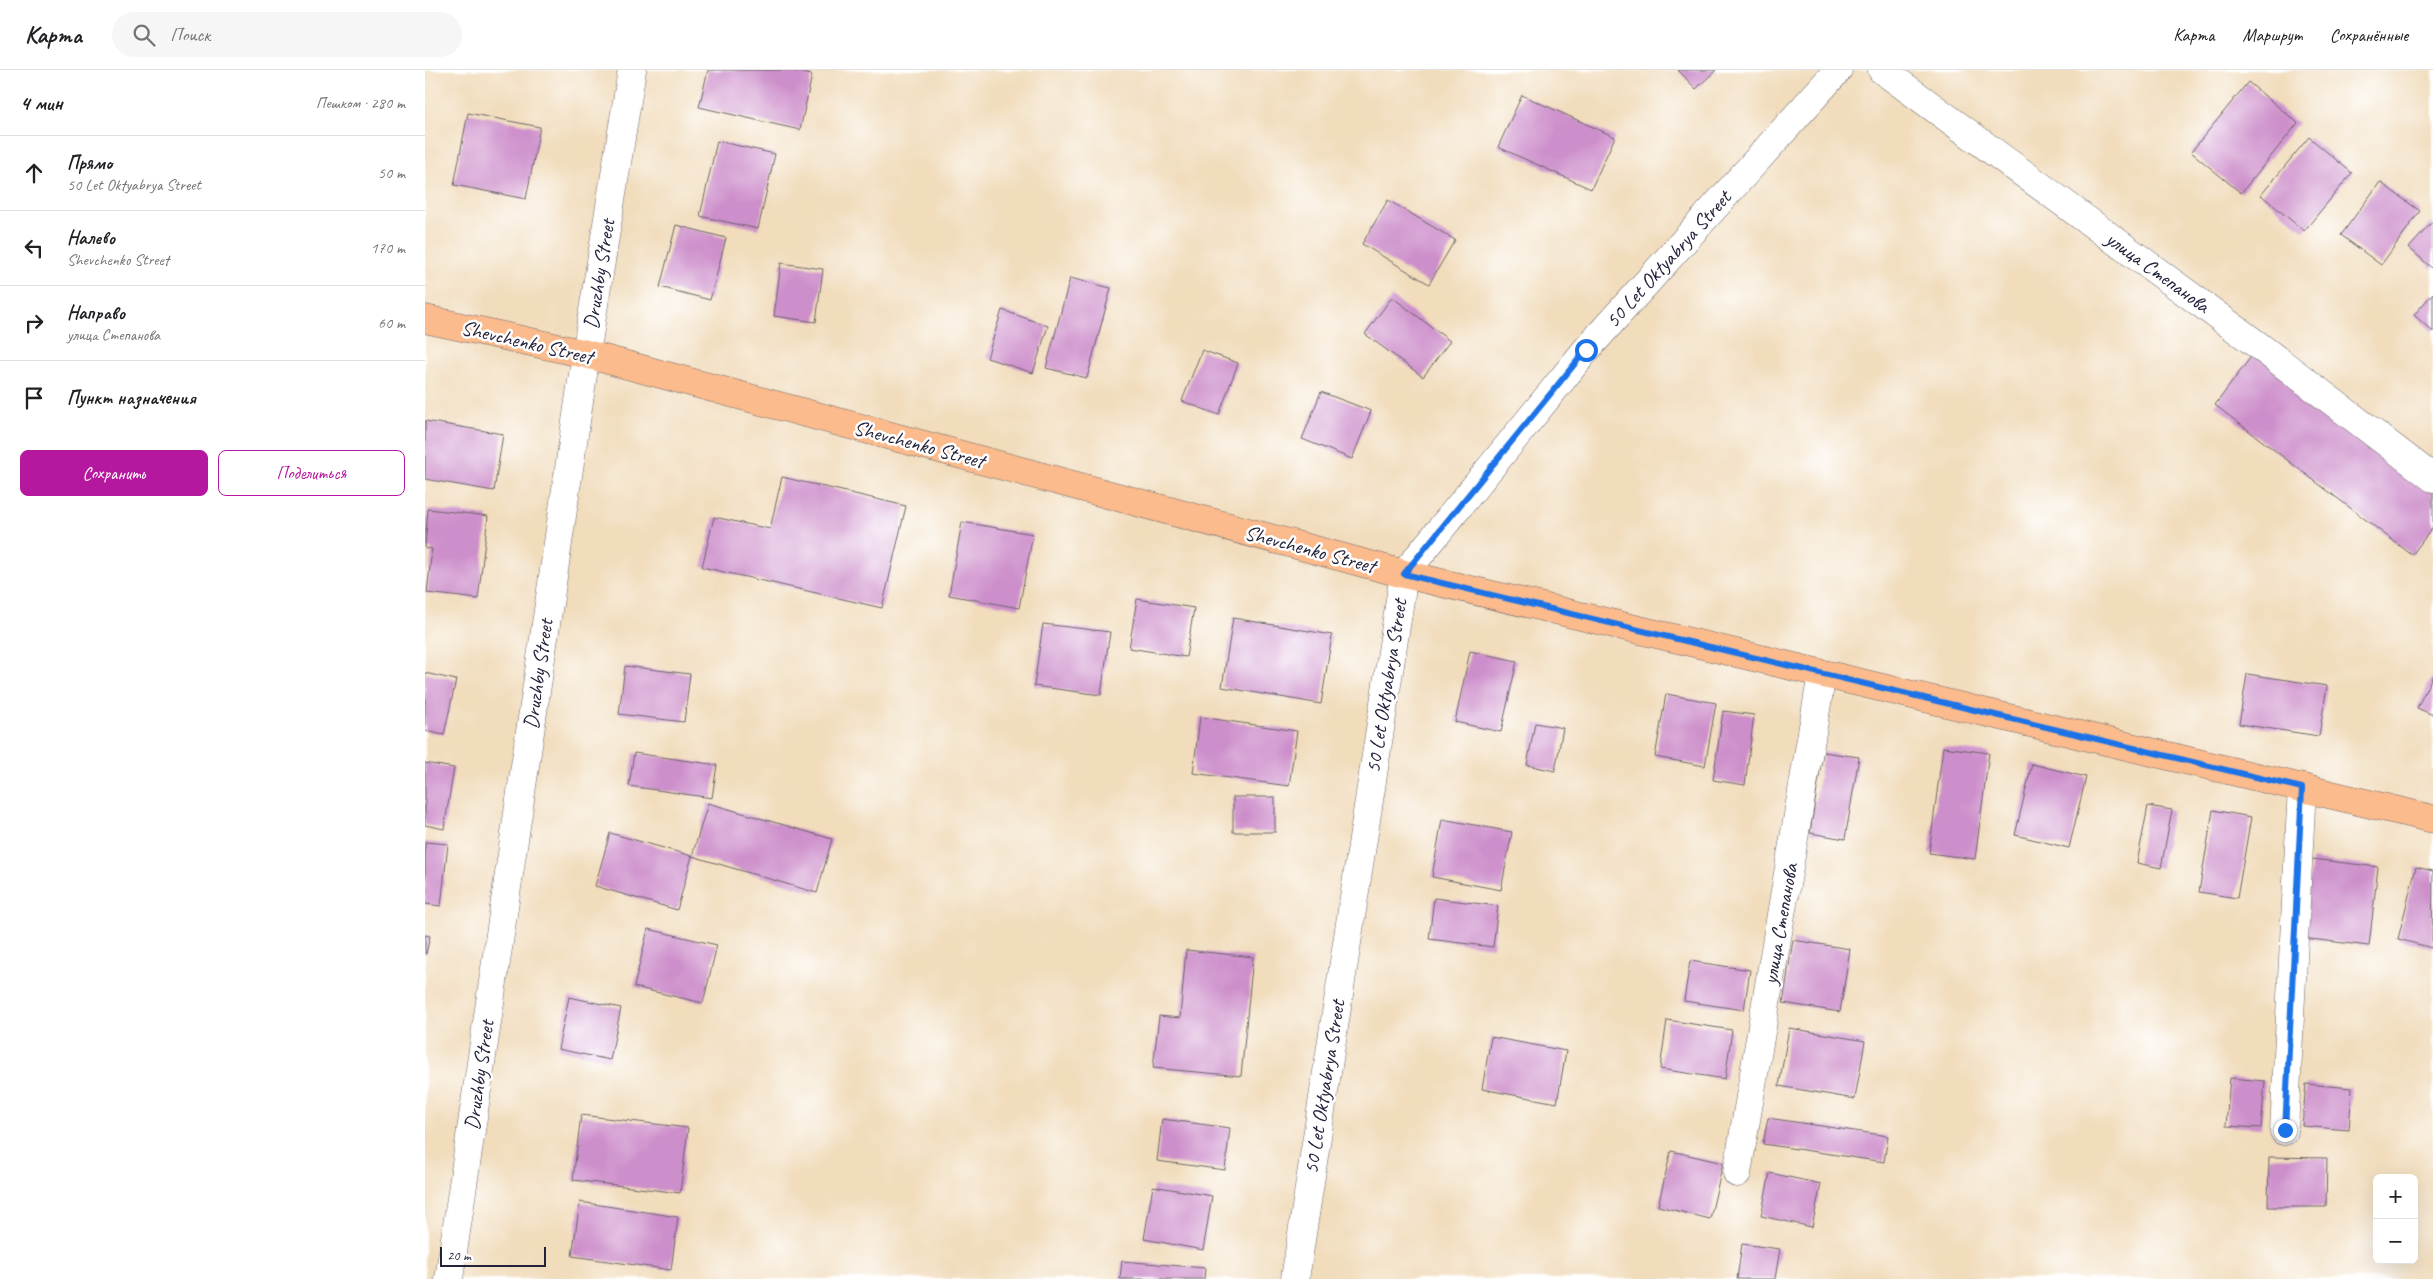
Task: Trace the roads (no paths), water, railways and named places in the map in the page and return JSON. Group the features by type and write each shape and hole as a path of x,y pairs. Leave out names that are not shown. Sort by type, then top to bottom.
{"main road":[{"name":"Shevchenko Street","path":"425,319 586,354 1404,574 2433,819"}],"street":[{"name":"Druzhby Street","path":"449,1279 586,354 633,70"},
{"name":"50 Let Oktyabrya Street","path":"1295,1279 1404,574 1586,350 1838,70"},
{"name":"улица Степанова","path":"1882,70 2259,346 2433,478"},
{"name":"улица Степанова","path":"1737,1174 1822,674"},
{"path":"2285,1130 2302,788"}]}
